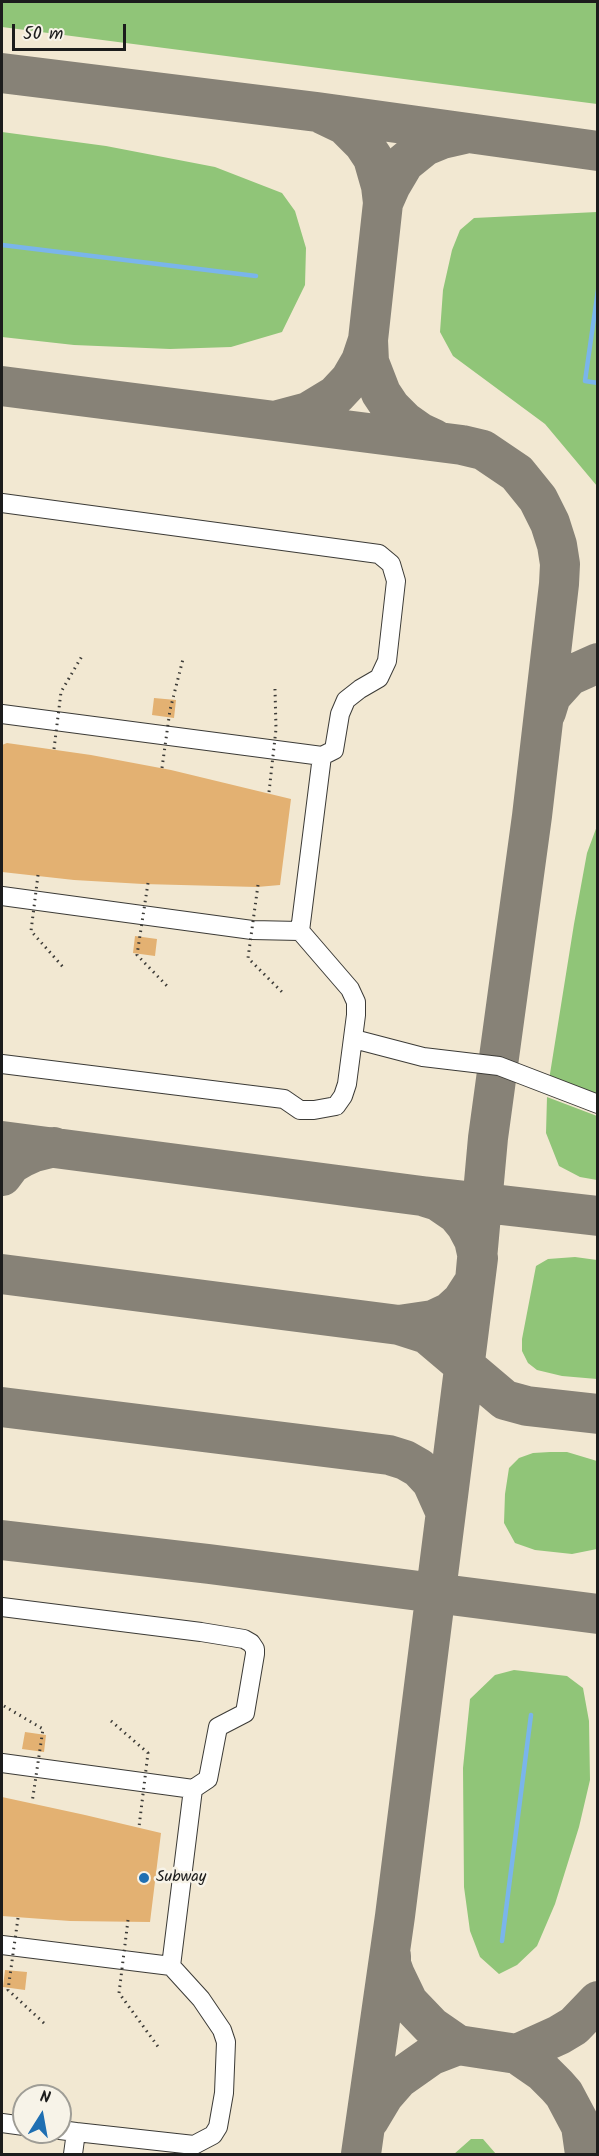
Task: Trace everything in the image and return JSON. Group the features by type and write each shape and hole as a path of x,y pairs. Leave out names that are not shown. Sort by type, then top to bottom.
{"lane":[{"path":"2,503 379,554 391,564 396,581 387,661 379,678 346,700 340,714 334,750 322,756 2,714"},
{"path":"300,931 322,756"},
{"path":"2,896 252,930 300,931 350,988 356,1002 354,1039 343,1096 336,1106 314,1110 300,1110 284,1100 2,1064"},
{"path":"354,1039 423,1057 499,1066 597,1104"},
{"path":"2,1607 190,1630 243,1639 251,1642 255,1649 246,1713 218,1728 208,1779 193,1789 2,1763"},
{"path":"171,1966 193,1789"},
{"path":"8,1946 171,1966 201,2000 222,2030 226,2042 224,2093 218,2127 213,2135 194,2145 72,2131"}],"path":[{"path":"54,749 61,692 82,656"},
{"path":"162,768 170,710 183,659"},
{"path":"269,792 276,729 275,689"},
{"path":"38,875 31,931 63,967"},
{"path":"148,883 137,955 169,988"},
{"path":"258,885 248,958 284,993"},
{"path":"4,1706 43,1729 32,1803"},
{"path":"111,1721 148,1753 139,1827"},
{"path":"18,1918 8,1946 8,1990 45,2024"},
{"path":"128,1920 118,1993 159,2048"}],"green space":[{"path":"2,2 597,2 597,104 2,27"},
{"path":"2,132 106,146 215,167 282,193 295,211 306,248 305,285 282,332 231,347 170,349 74,345 2,337"},
{"path":"598,212 597,486 545,424 453,356 440,332 443,290 452,250 460,230 474,218"},
{"path":"597,826 597,1098 549,1080 587,853"},
{"path":"547,1097 597,1116 597,1180 580,1177 559,1166 546,1133"},
{"path":"575,1257 597,1260 597,1379 562,1376 537,1370 528,1363 522,1351 522,1339 536,1266 548,1259"},
{"path":"567,1452 597,1461 597,1549 572,1554 535,1550 515,1543 504,1523 509,1468 519,1458 533,1453"},
{"path":"514,1670 567,1676 583,1688 589,1721 590,1780 579,1827 555,1904 537,1946 517,1965 499,1974 480,1957 470,1931 464,1887 463,1768 470,1699 495,1675"},
{"path":"471,2139 483,2139 496,2154 454,2154"}],"building":[{"path":"154,698 176,700 174,718 152,715"},
{"path":"7,743 91,755 171,770 291,799 280,885 257,887 143,884 74,880 2,872 2,745"},
{"path":"135,936 157,939 155,956 133,953"},
{"path":"25,1732 46,1735 44,1752 22,1749"},
{"path":"2,1797 161,1833 150,1922 70,1921 2,1916"},
{"path":"5,1970 27,1972 25,1990 3,1987"}],"waterway":[{"path":"2,245 256,276"},
{"path":"598,290 585,381 598,383"},
{"path":"502,1941 531,1715"}],"taxiway":[{"path":"2,73 317,112 598,151"},
{"path":"322,114 345,125 363,143 373,158 381,186 383,203 368,340 369,362 381,393 391,408 404,421 434,439"},
{"path":"383,203 404,163 425,146 464,134"},
{"path":"278,420 308,412 336,395 350,380 361,361 368,340"},
{"path":"2,386 462,445 483,450 517,473 538,499 550,523 560,564 559,584 532,816 488,1138 475,1281 462,1301 450,1312 433,1320 399,1325"},
{"path":"546,712 551,696 569,676 598,663"},
{"path":"2,1141 422,1196 598,1216"},
{"path":"2,1176 11,1164 23,1157 54,1147"},
{"path":"361,2154 395,1916 478,1258 474,1240 457,1214 438,1201 422,1196"},
{"path":"2,1274 399,1325 427,1334 505,1400 527,1406 598,1414"},
{"path":"2,1407 389,1455 419,1468 432,1482 445,1511"},
{"path":"2,1540 598,1614"},
{"path":"391,1956 395,1975 408,2002 432,2027 458,2045 517,2054 543,2072 557,2086 564,2094 581,2126 585,2154"},
{"path":"517,2054 574,2026 598,2001"},
{"path":"369,2120 384,2095 398,2079 432,2055 458,2045"}],"place":[{"name":"Subway","path":"144,1878"}]}
